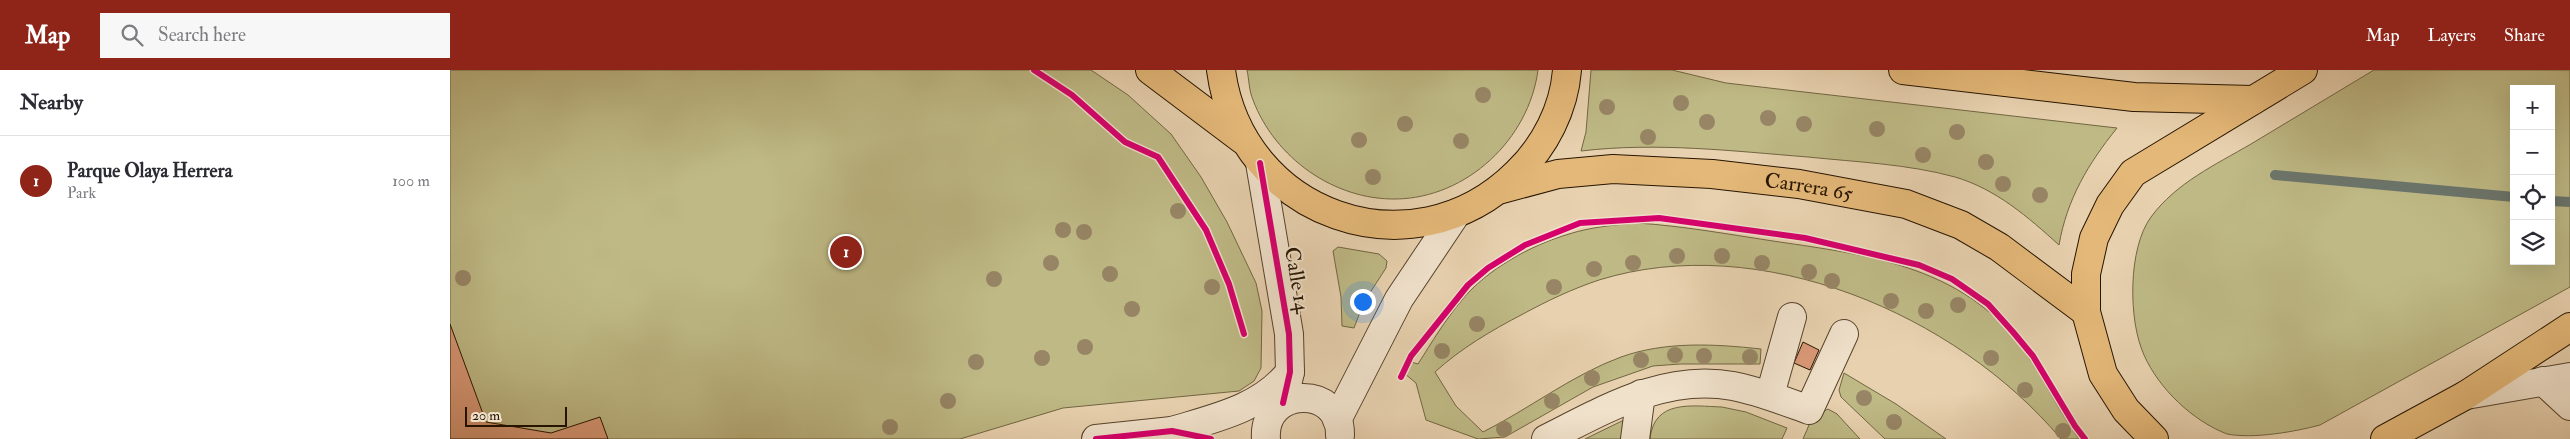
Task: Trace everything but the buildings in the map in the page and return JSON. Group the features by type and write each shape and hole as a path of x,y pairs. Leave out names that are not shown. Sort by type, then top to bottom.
{"main road":[{"path":"1150,70 1243,140"},
{"path":"1221,70 1224,96 1243,140 1260,163 1291,193 1329,214 1371,224 1405,225 1456,214 1487,199 1502,188 1531,159 1553,123 1566,83 1567,70"},
{"path":"1903,70 2134,97 2253,100"},
{"path":"2154,439 2126,410 2103,374 2086,312 2086,274 2094,238 2110,205 2134,173 2303,70"},
{"name":"Carrera 65","path":"1502,188 1558,174 1613,169 1712,174 1799,184 1906,204 1960,225 1999,247 2086,312"},
{"path":"2385,439 2466,395 2570,327"}],"street":[{"name":"Calle 14","path":"1260,163 1288,316 1290,372 1283,403"},
{"path":"1339,430 1399,298 1456,214"},
{"path":"1770,395 1792,316"},
{"path":"1546,439 1590,415 1642,394 1692,384 1731,386 1770,395 1809,410 1844,334"},
{"path":"1178,435 1255,402 1279,385 1290,372"},
{"path":"2466,395 2570,377"},
{"path":"2542,381 2570,406"},
{"path":"1635,439 1642,394"},
{"path":"1266,439 1267,424 1273,412 1283,403 1296,398 1308,398 1321,402 1331,410 1339,430"},
{"path":"1096,439 1178,435 1211,439"}],"shaded area":[{"path":"450,70 1091,70 1128,95 1171,134 1201,177 1227,222 1256,283 1262,311 1261,368 1254,381 1239,391 1063,408 960,439 450,439"},
{"path":"1247,70 1538,70 1532,95 1522,119 1508,141 1490,160 1470,176 1447,188 1422,196 1396,199 1373,197 1351,192 1329,183 1310,172 1292,157 1276,140 1263,121 1252,96"},
{"path":"1591,70 1672,70 1726,83 2117,128 2088,169 2073,197 2067,212 2059,245 2023,214 1998,196 1970,182 1919,169 1723,150 1638,147 1581,151 1586,132"},
{"path":"2374,70 2570,70 2570,287 2320,425 2274,434 2249,436 2227,434 2202,421 2178,402 2150,368 2139,340 2135,323 2133,304 2134,265 2143,230 2161,205 2184,184"},
{"path":"1637,223 1705,230 1864,256 1923,273 1951,286 1977,302 2013,336 2033,364 2079,439 2061,439 2018,394 1967,354 1911,321 1851,294 1788,275 1724,266 1661,267 1599,280 1569,291 1477,340 1435,372 1456,406 1483,432 1585,373 1603,364 1638,352 1655,348 1691,345 1744,347 1761,349 1760,364 1653,366 1593,387 1505,437 1478,439 1426,420 1416,383 1405,374 1411,362 1418,364 1450,315 1472,289 1510,260 1554,239 1594,228"},
{"path":"1338,247 1379,254 1387,261 1386,268 1364,302 1354,328 1342,326 1341,297 1333,251"},
{"path":"1844,373 1896,404 1946,439 1885,439 1841,397 1839,390"},
{"path":"1687,406 1722,407 1746,412 1787,428 1782,439 1650,439 1653,426 1659,417 1667,411"},
{"path":"1828,409 1837,414 1860,439 1803,439 1812,418"},
{"path":"1626,419 1623,439 1585,439"}],"waterway":[{"path":"2275,175 2510,197"},
{"path":"2555,201 2570,202"}],"cycle path":[{"path":"1034,70 1072,95 1125,142 1158,157 1206,230 1229,284 1244,334"},
{"path":"1260,163 1289,334 1290,372 1283,403"},
{"path":"1401,377 1411,356 1468,285 1488,268 1525,245 1580,223 1659,218 1805,238 1919,265 1952,279 1988,304 2033,356 2075,426 2085,439"},
{"path":"1096,439 1172,431 1211,439"}],"place":[{"name":"Parque Olaya Herrera","path":"846,252"}]}
